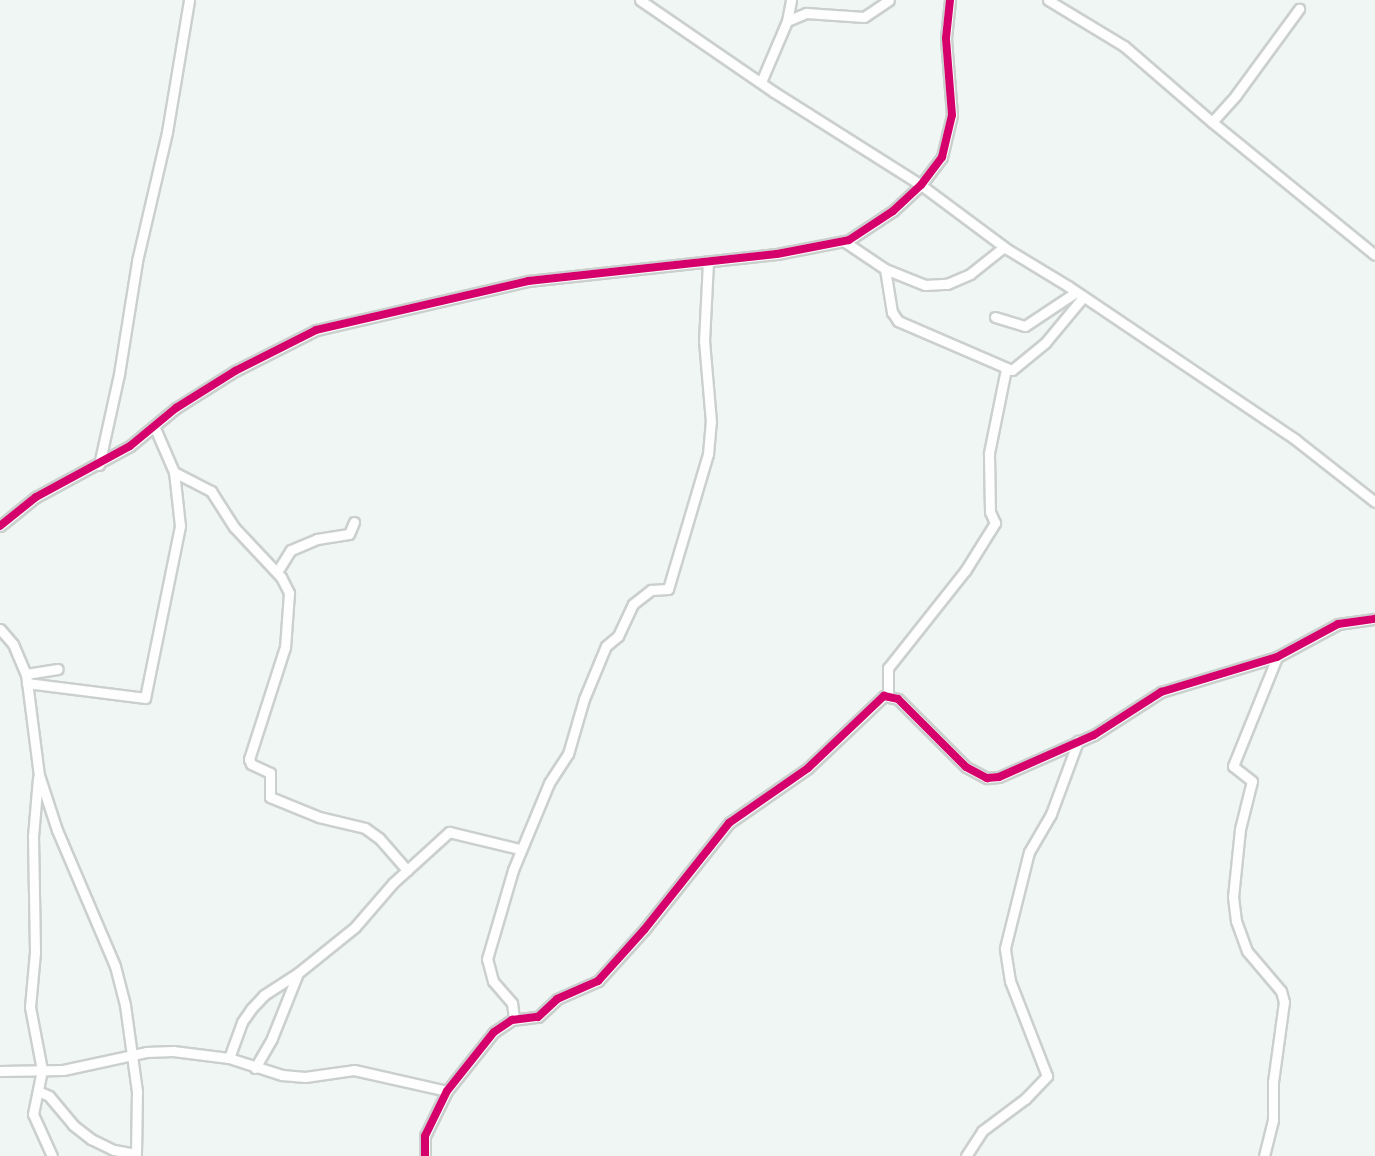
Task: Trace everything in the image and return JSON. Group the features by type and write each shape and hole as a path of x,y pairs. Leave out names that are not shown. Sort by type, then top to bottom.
{"street":[{"path":"99,465 117,388 137,261 167,132 189,0"},
{"path":"640,0 921,185 1004,247 1080,294 1296,440 1375,502"},
{"path":"761,82 787,21 791,0"},
{"path":"787,21 806,13 864,17 889,0"},
{"path":"0,526 36,497 99,465 155,428 176,408 235,371 327,326 528,281 845,242 878,223 921,185 942,157 952,115 946,38 950,0"},
{"path":"1048,0 1124,46 1375,255"},
{"path":"1212,122 1236,95 1299,9"},
{"path":"845,242 885,269 925,285 947,284 982,268 1004,247"},
{"path":"514,1019 512,1003 493,981 487,959 520,849 549,783 568,754 584,699 606,646 618,636 633,604 651,590 665,591 669,586 710,443 704,341 708,261"},
{"path":"885,269 892,312 898,321 1006,369 1018,368 1032,357 1080,294"},
{"path":"995,317 1025,326 1080,294"},
{"path":"888,695 886,676 889,665 965,571 995,523 990,512 989,453 1006,369"},
{"path":"26,678 144,700 180,526 174,472 155,428"},
{"path":"174,472 211,491 242,539 277,572 289,593 285,647 250,761 270,773 271,798 319,817 365,828 379,838 407,870"},
{"path":"277,572 291,550 317,539 349,534 354,522"},
{"path":"888,695 898,699 958,761 987,778 999,777 1112,725 1161,692 1277,657 1338,624 1375,619"},
{"path":"0,629 13,644 26,678 39,775 57,830 115,966 135,1056 136,1155 114,1150 91,1139 73,1125 49,1096 38,1091"},
{"path":"1264,1156 1273,1120 1273,1082 1284,1002 1281,991 1247,951 1236,921 1233,897 1240,829 1252,781 1233,766 1277,657"},
{"path":"26,678 58,669"},
{"path":"425,1156 425,1136 447,1091 494,1032 514,1019 538,1017 557,999 598,981 644,930 729,823 808,768 888,695"},
{"path":"966,1156 982,1131 1025,1099 1047,1076 1010,981 1005,948 1028,855 1051,814 1078,741"},
{"path":"39,775 33,836 35,952 30,1007 42,1070 33,1119 52,1156"},
{"path":"229,1058 239,1029 264,995 298,973 355,927 407,870 451,831 520,849"},
{"path":"255,1068 272,1038 298,973"},
{"path":"0,1071 89,1066 173,1051 229,1058 255,1068 295,1077 354,1070 447,1091"}],"cycle path":[{"path":"0,526 36,497 130,446 176,408 235,371 316,330 528,281 777,254 849,240 893,211 921,185 942,157 952,115 946,38 950,0"},
{"path":"425,1156 425,1136 447,1091 494,1032 512,1020 538,1017 557,999 598,981 644,930 729,823 808,768 884,696 898,699 966,767 987,778 999,777 1094,735 1161,692 1277,657 1338,624 1375,619"}]}
